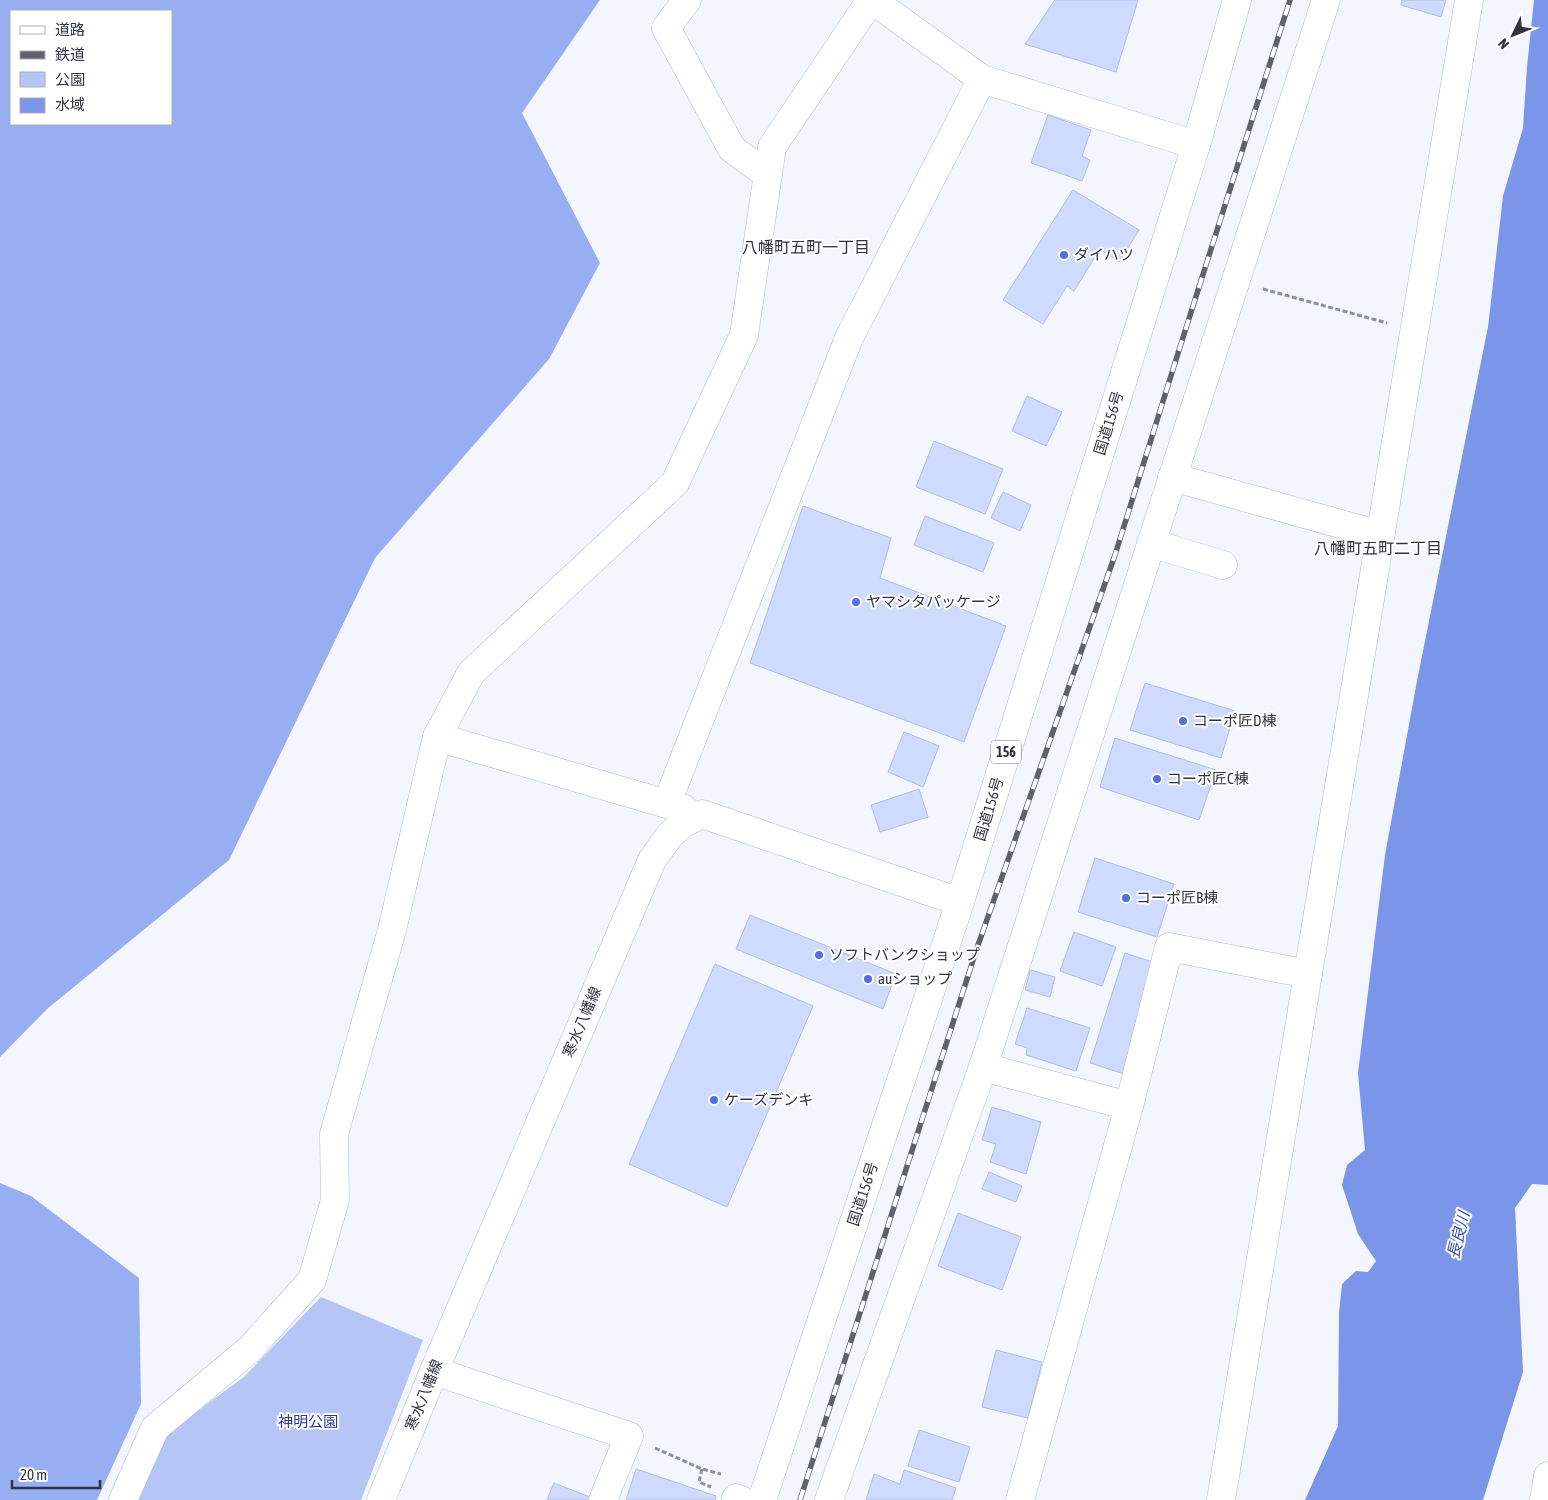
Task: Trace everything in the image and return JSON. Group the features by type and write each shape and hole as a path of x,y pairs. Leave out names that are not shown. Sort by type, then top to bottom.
{"main road":[{"path":"687,0 666,28 732,149 768,175"},
{"path":"123,1500 155,1428 250,1349 312,1280 335,1200 334,1134 392,930 437,737 471,673 675,484 744,335 772,147 872,0 982,79 1196,145"},
{"name":"国道156号","path":"746,1499 960,902 1196,145 1237,0"},
{"path":"829,1500 983,1067 1326,0"},
{"path":"1221,1500 1469,0"},
{"path":"666,803 849,338 982,79"},
{"path":"1172,478 1380,535"},
{"path":"1151,543 1223,565"},
{"path":"437,737 702,814 960,902"},
{"name":"寒水八幡線","path":"381,1500 652,860 670,835 684,822 702,814"},
{"path":"1020,1500 1129,1106 1169,946 1308,974"},
{"path":"983,1067 1129,1106"},
{"path":"434,1371 628,1436 603,1500"},
{"path":"1544,1500 1548,1476"}],"path":[{"path":"1236,281 1413,330"},
{"path":"628,1436 702,1469"}],"green space":[{"name":"神明公園","path":"321,1297 423,1340 361,1500 138,1500 165,1435 244,1377"}],"shaded area":[{"path":"0,0 600,0 522,113 600,263 549,359 375,558 229,860 47,1009 0,1057"},
{"path":"0,1183 31,1196 139,1278 141,1404 97,1500 0,1500"}],"water":[{"name":"長良川","path":"1534,0 1548,0 1548,1185 1532,1184 1515,1208 1523,1372 1483,1500 1305,1500 1338,1426 1339,1313 1342,1284 1356,1271 1368,1272 1376,1261 1358,1234 1342,1185 1347,1165 1365,1150 1358,1073 1385,855 1417,681 1488,327 1503,196 1523,128"}],"building":[{"path":"1055,0 1138,0 1116,72 1025,44"},
{"path":"1402,0 1446,0 1441,17 1401,5"},
{"path":"1048,115 1091,130 1082,156 1090,160 1082,181 1031,163"},
{"name":"ダイハツ","path":"1073,190 1139,230 1119,262 1100,249 1074,291 1067,286 1043,324 1003,300"},
{"path":"1027,396 1062,412 1046,446 1012,431"},
{"path":"934,441 1003,469 985,514 916,487"},
{"path":"1003,492 1031,505 1020,531 991,518"},
{"name":"ヤマシタパッケージ","path":"803,506 891,538 880,578 1006,626 964,742 750,663"},
{"path":"925,516 994,543 983,572 914,545"},
{"name":"コーポ匠D棟","path":"1145,683 1235,711 1221,758 1130,730"},
{"path":"904,732 939,746 923,787 888,772"},
{"name":"コーポ匠C棟","path":"1115,738 1216,770 1199,820 1100,787"},
{"path":"919,789 928,817 880,832 871,805"},
{"name":"コーポ匠B棟","path":"1095,858 1174,884 1157,937 1078,912"},
{"path":"750,915 896,974 883,1009 736,949"},
{"path":"1074,932 1116,947 1102,986 1060,971"},
{"path":"1125,953 1159,964 1124,1074 1090,1063"},
{"path":"715,964 813,1006 727,1207 629,1164"},
{"path":"1030,970 1055,977 1050,997 1025,990"},
{"path":"1027,1008 1090,1028 1076,1071 1026,1055 1027,1048 1015,1044"},
{"path":"992,1107 1041,1122 1026,1174 990,1162 996,1144 982,1140"},
{"path":"989,1172 1022,1186 1016,1202 982,1189"},
{"path":"958,1213 1021,1237 1002,1290 938,1266"},
{"path":"996,1350 1042,1362 1028,1418 982,1407"},
{"path":"919,1430 970,1447 959,1482 908,1466"},
{"path":"636,1469 716,1496 715,1500 626,1500"},
{"path":"904,1470 956,1488 952,1500 866,1500 874,1474 900,1484"},
{"path":"554,1483 590,1497 589,1500 547,1500"}],"railway":[{"path":"800,1500 976,951 1115,555 1290,0"}],"place":[{"name":"ダイハツ","path":"1064,255"},
{"name":"ヤマシタパッケージ","path":"856,602"},
{"name":"コーポ匠D棟","path":"1183,721"},
{"name":"コーポ匠C棟","path":"1157,779"},
{"name":"コーポ匠B棟","path":"1126,898"},
{"name":"ソフトバンクショップ","path":"819,955"},
{"name":"auショップ","path":"868,979"},
{"name":"ケーズデンキ","path":"714,1100"}],"district":[{"name":"八幡町五町一丁目","path":"806,247"},
{"name":"八幡町五町二丁目","path":"1378,548"}]}
